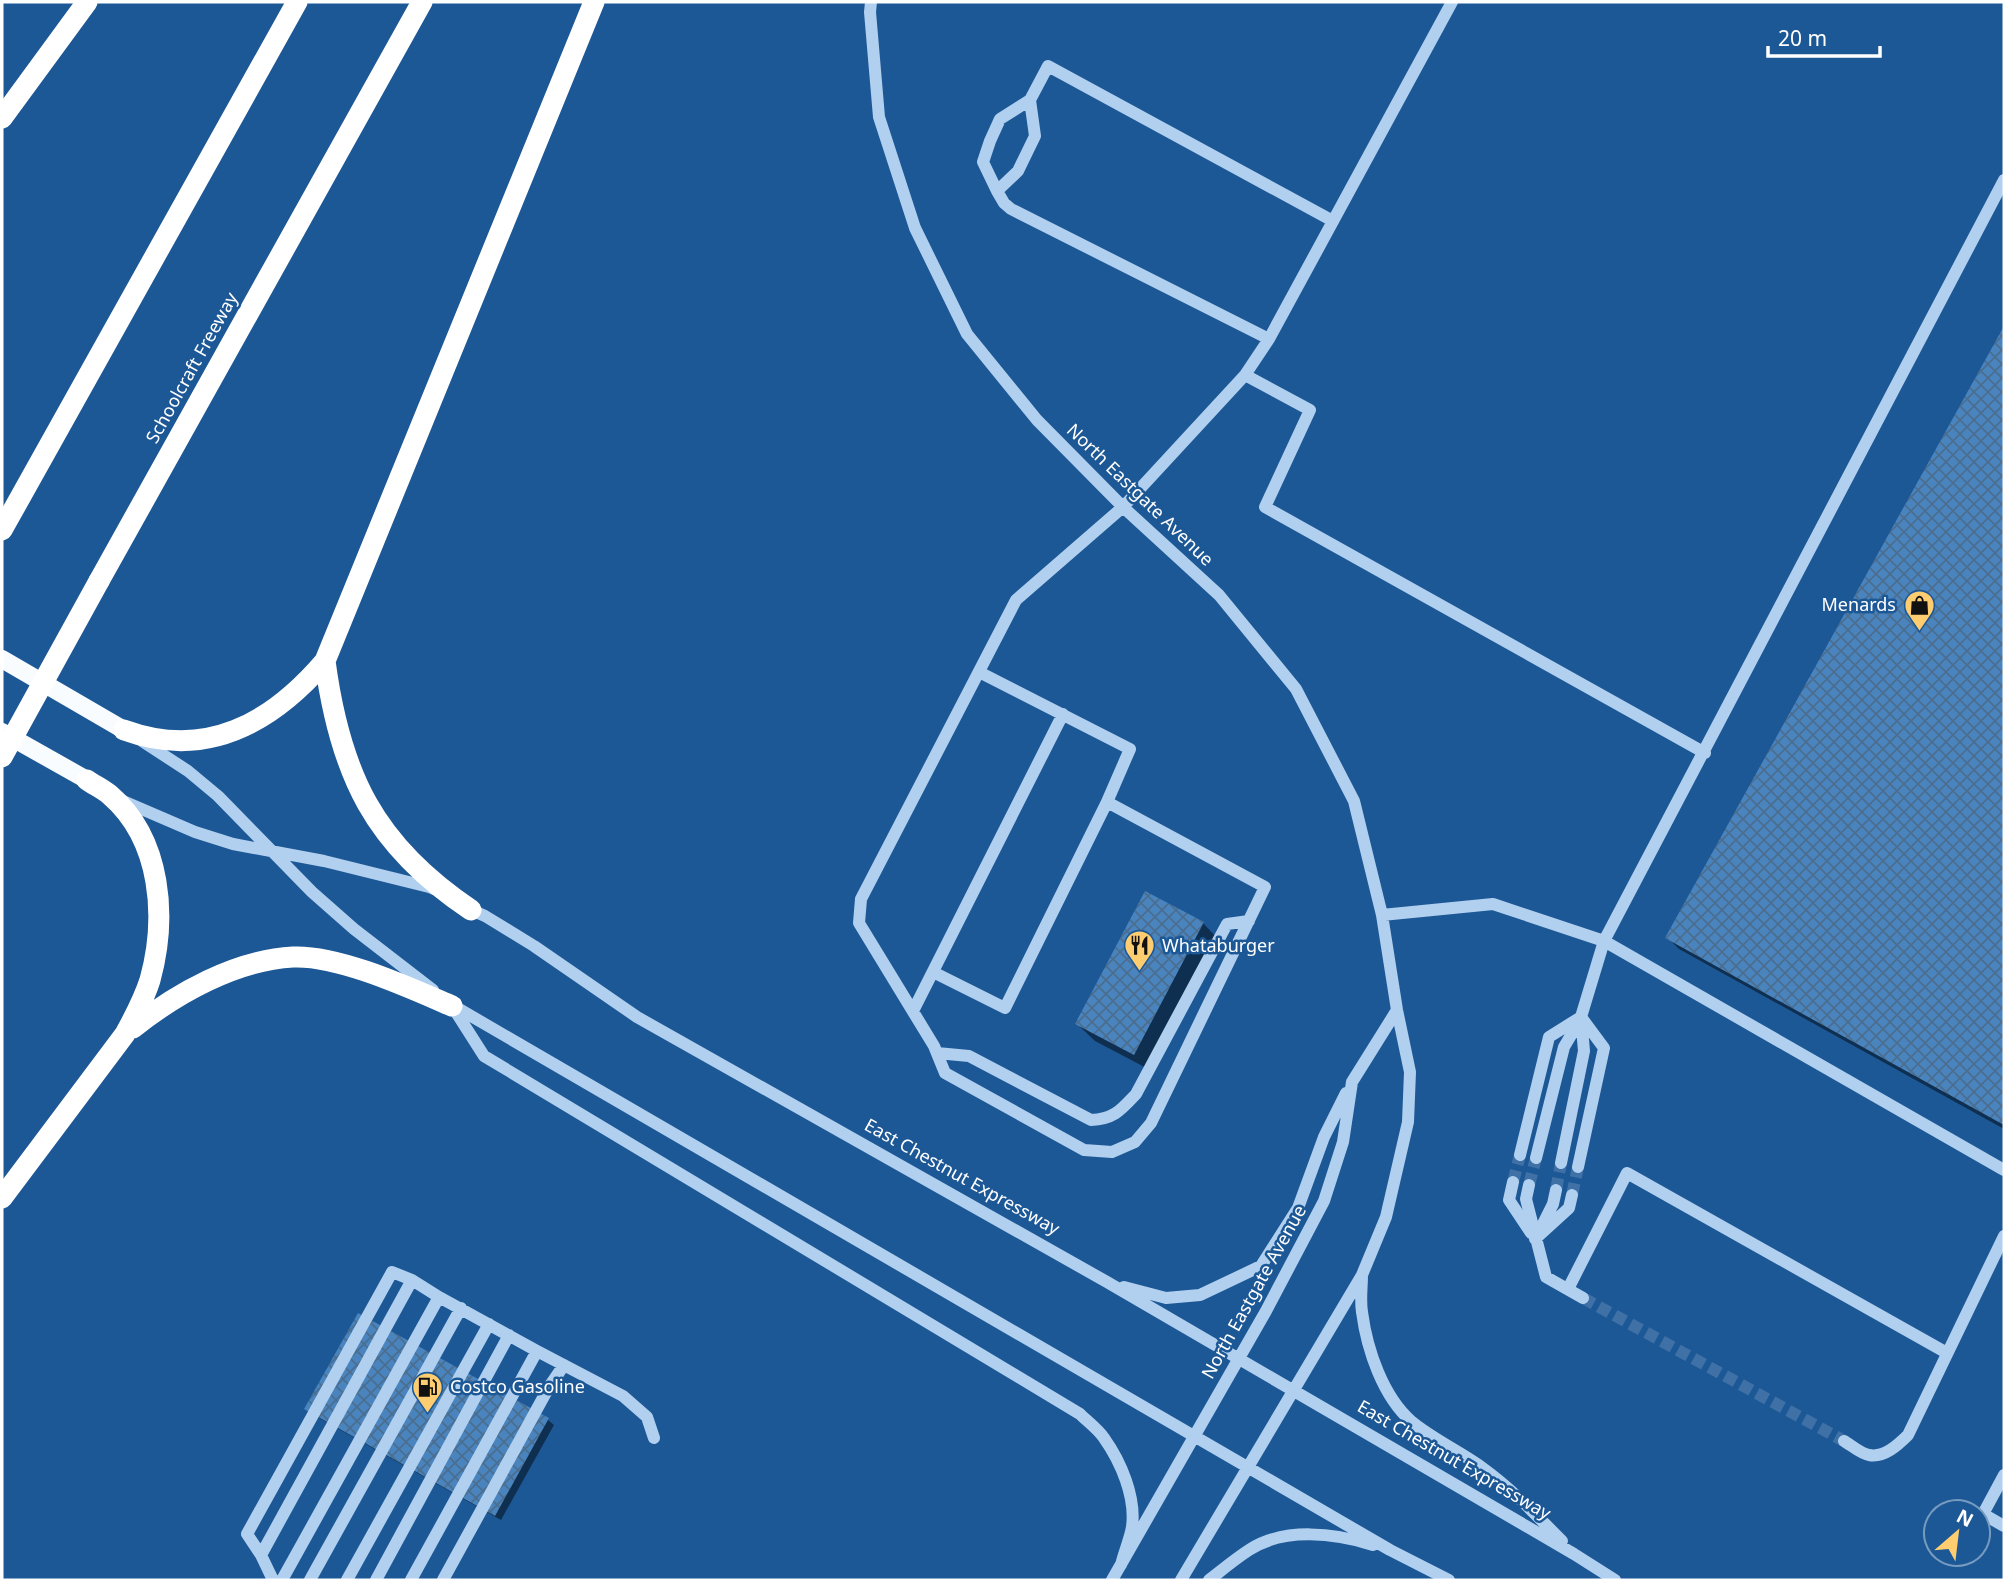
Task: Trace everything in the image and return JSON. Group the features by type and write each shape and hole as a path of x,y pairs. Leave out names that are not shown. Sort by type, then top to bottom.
{"highway":[{"path":"2,118 87,2"},
{"path":"2,530 297,2"},
{"name":"Schoolcraft Freeway","path":"2,757 422,2"},
{"path":"124,730 146,738 192,741 240,729 286,701 325,661 594,2"},
{"path":"325,661 329,697 337,731 348,764 373,814 398,850 421,873 471,910"},
{"path":"2,1198 125,1034 139,1008 156,954 159,900 148,850 123,808 109,794 87,780"},
{"path":"125,1034 153,1012 211,979 242,968 295,957 327,961 360,970 452,1006"}],"main road":[{"path":"2,659 124,730"},
{"name":"East Chestnut Expressway","path":"2,732 87,780"}],"street":[{"name":"North Eastgate Avenue","path":"871,2 879,117 915,228 967,334 1037,420 1123,507 1219,595 1296,689 1354,801 1382,915 1410,1072 1408,1122 1385,1217 1362,1275 1181,1580"},
{"path":"1107,802 1265,887 1151,1123 1135,1142 1112,1152 1084,1150 945,1073 913,1011 859,923 861,899 1016,600 1123,507 1245,375 1269,339 1452,2"},
{"path":"1269,339 1011,209 1004,203 983,162 1000,119 1030,100 1048,66 1333,221"},
{"path":"997,191 1018,171 1035,136 1030,100"},
{"path":"1536,1158 1564,1047 1581,1017 1604,941 2004,180"},
{"path":"1245,375 1310,410 1265,507 1704,753"},
{"path":"933,972 1004,1008 1107,802 1130,749 979,672"},
{"path":"913,1011 1063,715"},
{"path":"124,730 188,771 218,796 312,892 354,929 452,1006 1390,1550 1449,1580"},
{"name":"East Chestnut Expressway","path":"87,780 122,800 195,832 233,844 324,861 429,887 485,916 648,1024 1107,1282 1615,1580"},
{"path":"1382,915 1493,904 1604,941 2004,1170"},
{"path":"937,1053 969,1056 1091,1119 1104,1119 1118,1113 1136,1094 1227,924 1249,921"},
{"path":"452,1006 484,1056 1080,1414 1103,1436 1113,1452 1132,1503 1132,1527 1121,1564"},
{"name":"North Eastgate Avenue","path":"1112,1580 1266,1311 1325,1201 1343,1142 1352,1082 1397,1010"},
{"path":"1520,1154 1549,1037 1581,1017"},
{"path":"1561,1163 1584,1051 1581,1017"},
{"path":"1578,1167 1604,1048 1581,1017"},
{"path":"1107,1282 1166,1298 1200,1295 1261,1266 1298,1208 1324,1137 1352,1082"},
{"path":"1568,1289 1627,1173 1947,1353"},
{"path":"1513,1182 1509,1200 1535,1239"},
{"path":"1529,1185 1525,1199 1546,1276 1583,1298"},
{"path":"1535,1239 1553,1204 1556,1190"},
{"path":"1535,1239 1569,1208 1572,1195"},
{"path":"1844,1441 1868,1455 1885,1453 1898,1446 1908,1435 2004,1236"},
{"path":"273,1580 247,1534 391,1272 412,1280 623,1396 647,1417 654,1438"},
{"path":"1362,1275 1362,1310 1367,1338 1378,1371 1395,1404 1413,1422 1483,1468 1516,1494 1574,1554"},
{"path":"261,1555 412,1280"},
{"path":"282,1580 439,1297"},
{"path":"310,1580 461,1308"},
{"path":"347,1580 489,1324"},
{"path":"376,1580 509,1335"},
{"path":"411,1580 537,1351"},
{"path":"443,1580 549,1387 564,1365"},
{"path":"2004,1475 1983,1514 2004,1526"},
{"path":"1209,1580 1249,1550 1262,1543 1291,1535 1327,1535 1366,1542 1390,1550"}],"building":[{"name":"Menards","path":"2004,326 2004,1125 1665,938"},
{"name":"Whataburger","path":"1145,891 1204,922 1134,1055 1075,1024"},
{"name":"Costco Gasoline","path":"358,1313 549,1418 495,1516 304,1409"}],"tunnel":[{"path":"1513,1182 1520,1155"},
{"path":"1529,1185 1536,1158"},
{"path":"1556,1190 1561,1163"},
{"path":"1572,1195 1578,1167"},
{"path":"1583,1298 1844,1441"}],"place":[{"name":"Menards","path":"1919,632"},
{"name":"Whataburger","path":"1139,973"},
{"name":"Costco Gasoline","path":"427,1414"}]}
